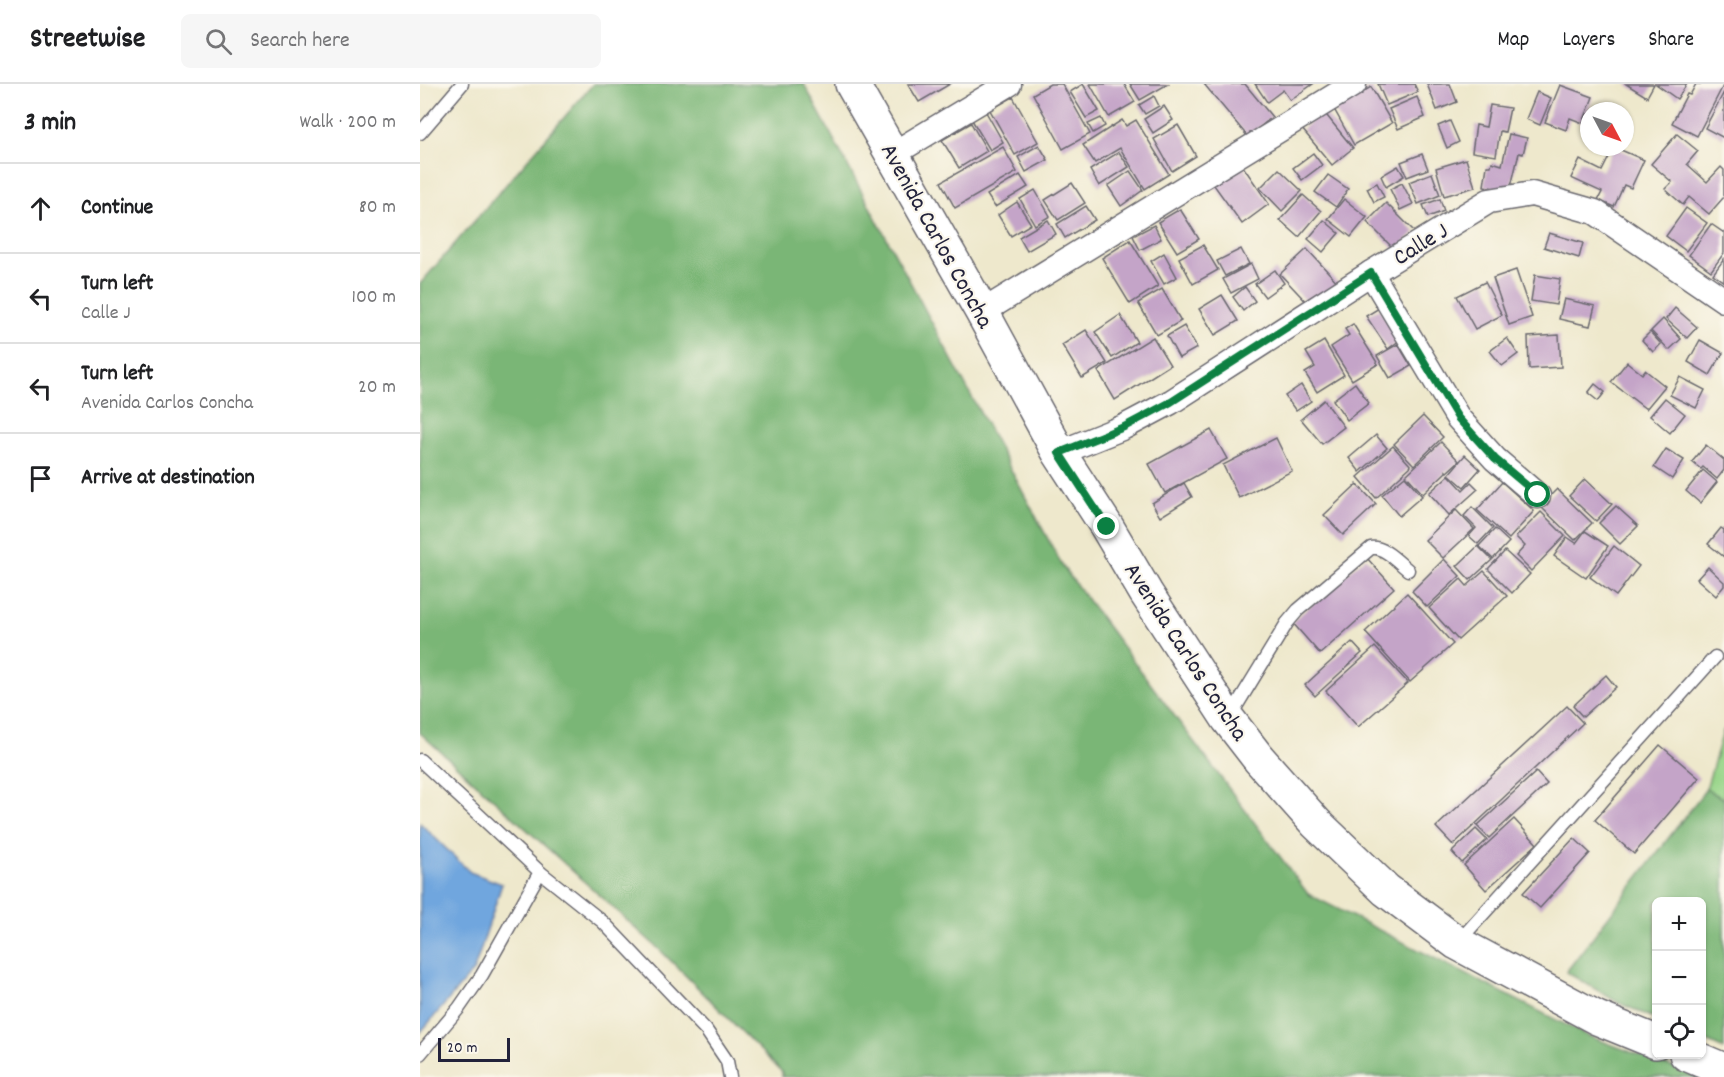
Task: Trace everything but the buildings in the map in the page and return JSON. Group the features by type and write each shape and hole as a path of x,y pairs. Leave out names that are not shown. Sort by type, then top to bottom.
{"street":[{"name":"Avenida Carlos Concha","path":"852,84 1059,453 1146,593 1228,718 1259,759 1316,823 1386,890 1457,943 1597,1018 1652,1040"},
{"path":"893,154 1009,84"},
{"path":"981,312 1353,84"},
{"name":"Calle J","path":"1059,453 1124,427 1171,402 1371,273 1489,201 1532,194 1595,212 1724,300"},
{"path":"1371,273 1458,418 1495,459 1538,495"},
{"path":"1698,1059 1724,1070"}],"lane":[{"path":"420,133 462,84"},
{"path":"1228,718 1292,617 1371,548 1384,550 1408,570"},
{"path":"1457,943 1715,657"},
{"path":"420,760 540,872 603,922 706,1030 727,1061 730,1077"},
{"path":"420,1054 459,1008 482,975 540,872"}],"green space":[{"path":"593,84 804,84 1063,567 1308,894 1586,1035 1698,1077 782,1077 782,1072 661,951 420,733 420,284"},
{"path":"1724,729 1724,799 1706,789"},
{"path":"1706,789 1724,799 1724,1049 1706,1041 1706,897 1652,897 1652,1017 1619,1003 1566,972"}],"water":[{"path":"420,823 470,872 502,884 474,970 420,1033"}],"route":[{"path":"1107,527 1059,453 1124,427 1171,402 1371,273 1458,418 1495,459 1538,495"}]}
